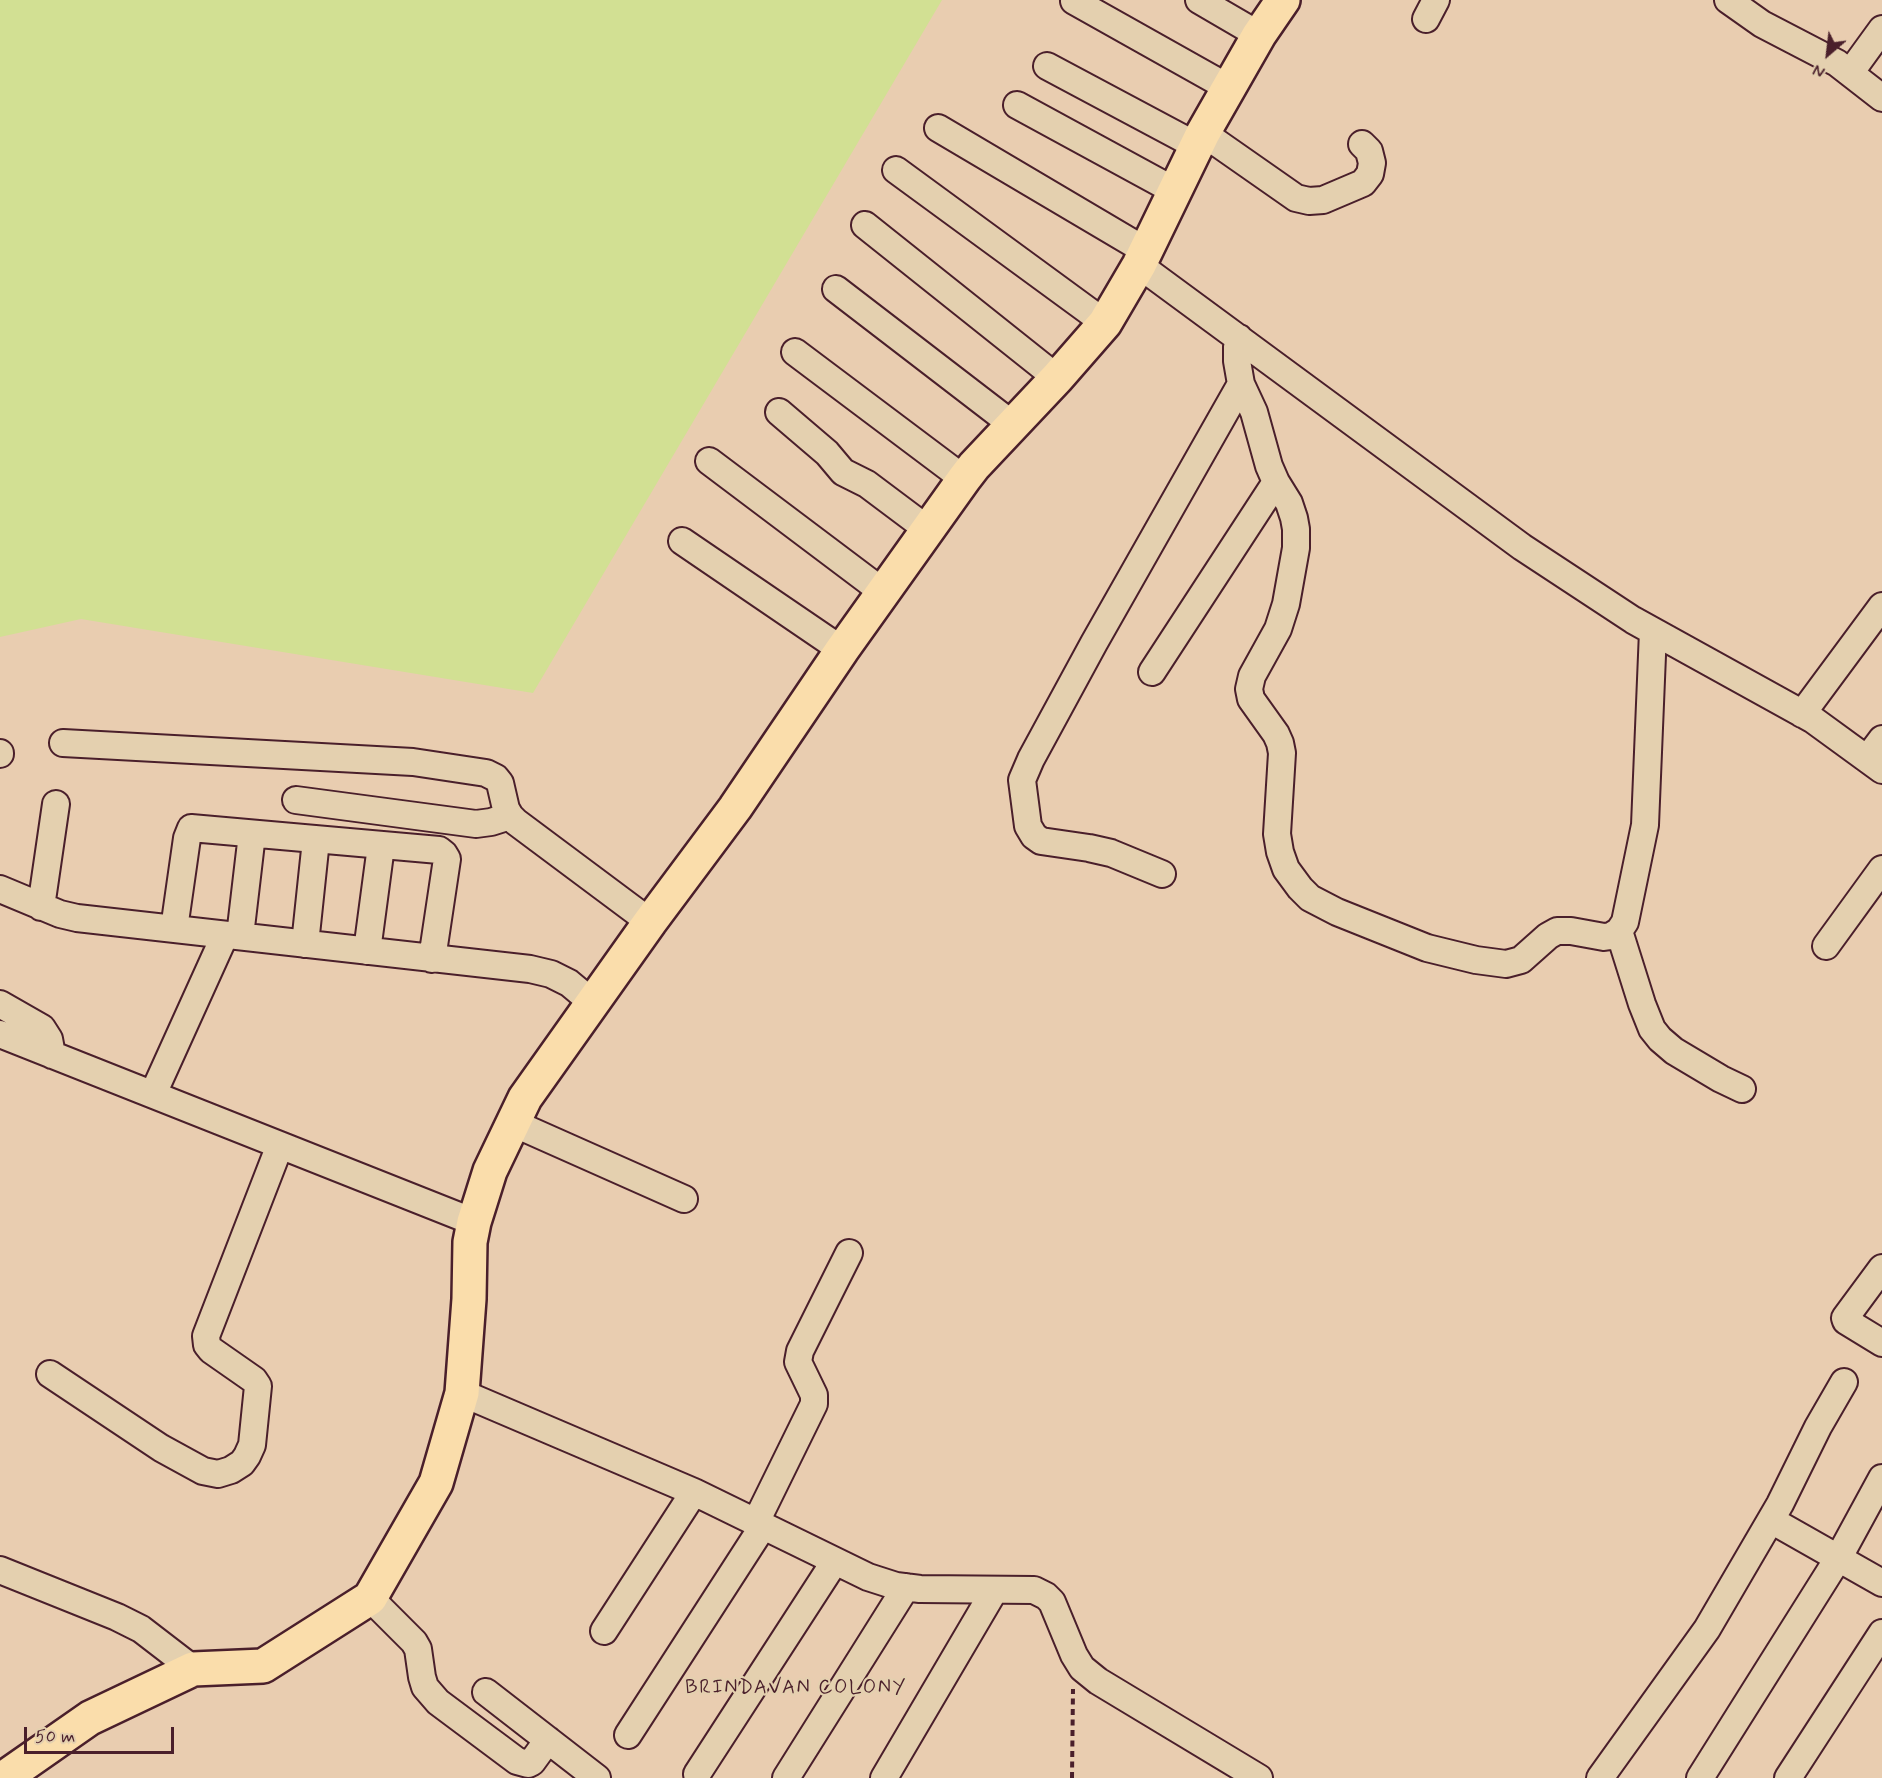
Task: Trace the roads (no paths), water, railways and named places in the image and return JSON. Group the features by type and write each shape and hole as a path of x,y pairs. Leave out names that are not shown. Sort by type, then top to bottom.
{"highway":[{"path":"4,1778 90,1718 193,1669 263,1666 370,1598 436,1484 462,1393 470,1242 474,1222 490,1172 525,1098 650,922 735,808 842,650 964,479 1105,323 1142,258 1200,139 1259,35 1283,0"}],"street":[{"path":"1199,0 1259,35"},
{"path":"1728,0 1762,24 1837,63 1882,98"},
{"path":"1074,2 1229,88"},
{"path":"1850,74 1882,29"},
{"path":"1047,66 1200,139 1291,194 1309,201 1323,200 1364,183 1370,174 1372,163 1369,151 1362,144"},
{"path":"1017,105 1175,191"},
{"path":"938,128 1142,258 1239,338 1522,547 1653,631 1812,719 1874,765 1882,738"},
{"path":"896,170 1105,323"},
{"path":"865,225 1057,378"},
{"path":"836,289 1013,425"},
{"path":"1239,338 1237,361 1241,384 1254,412 1269,466 1294,518 1296,548 1286,604 1278,629 1252,676 1249,689 1251,699 1281,742 1277,834 1280,852 1286,869 1310,898 1427,948 1476,960 1506,964 1521,960 1557,931 1604,937 1619,931 1625,922 1645,825 1653,631"},
{"path":"795,351 964,479"},
{"path":"1162,874 1111,853 1041,841 1034,836 1028,826 1022,780 1031,759 1140,561 1241,384"},
{"path":"779,412 827,453 843,472 867,484 927,529"},
{"path":"710,461 883,592"},
{"path":"1152,672 1276,482"},
{"path":"682,541 842,650"},
{"path":"1802,714 1882,606"},
{"path":"63,742 413,762 486,773 500,783 510,816 650,922"},
{"path":"296,800 476,824 510,816"},
{"path":"41,907 56,804"},
{"path":"174,929 189,831 195,828 439,850 447,859 432,959"},
{"path":"153,1094 233,936 252,834"},
{"path":"305,944 316,840"},
{"path":"367,951 381,846"},
{"path":"1826,946 1882,869"},
{"path":"0,889 41,907 77,918 530,969 551,974 569,983 592,1003"},
{"path":"1619,931 1652,1029 1660,1039 1684,1057 1742,1089"},
{"path":"0,1004 42,1028 49,1039 52,1055"},
{"path":"0,1034 474,1222"},
{"path":"513,1123 684,1199"},
{"path":"50,1374 161,1448 203,1471 219,1474 242,1463 252,1446 258,1386 254,1380 211,1350 207,1345 206,1336 280,1145"},
{"path":"628,1735 760,1524 814,1404 814,1395 798,1362 800,1352 849,1252"},
{"path":"1882,1268 1845,1318 1846,1321 1882,1343"},
{"path":"1600,1778 1707,1629 1771,1520 1818,1427 1844,1382"},
{"path":"462,1393 694,1492 868,1577 906,1587 994,1591 1034,1590 1052,1602 1074,1655 1083,1668 1098,1681 1259,1778"},
{"path":"1700,1778 1839,1557 1882,1478"},
{"path":"604,1631 694,1492"},
{"path":"1771,1520 1882,1583"},
{"path":"697,1774 835,1561"},
{"path":"0,1570 117,1617 141,1629 193,1669"},
{"path":"786,1778 906,1587"},
{"path":"884,1778 994,1591"},
{"path":"370,1598 414,1642 418,1649 425,1687 438,1702 517,1761 532,1762 548,1740"},
{"path":"1788,1778 1882,1633"},
{"path":"486,1692 597,1778"}],"district":[{"name":"BRINDAVAN COLONY","path":"796,1689"}]}
